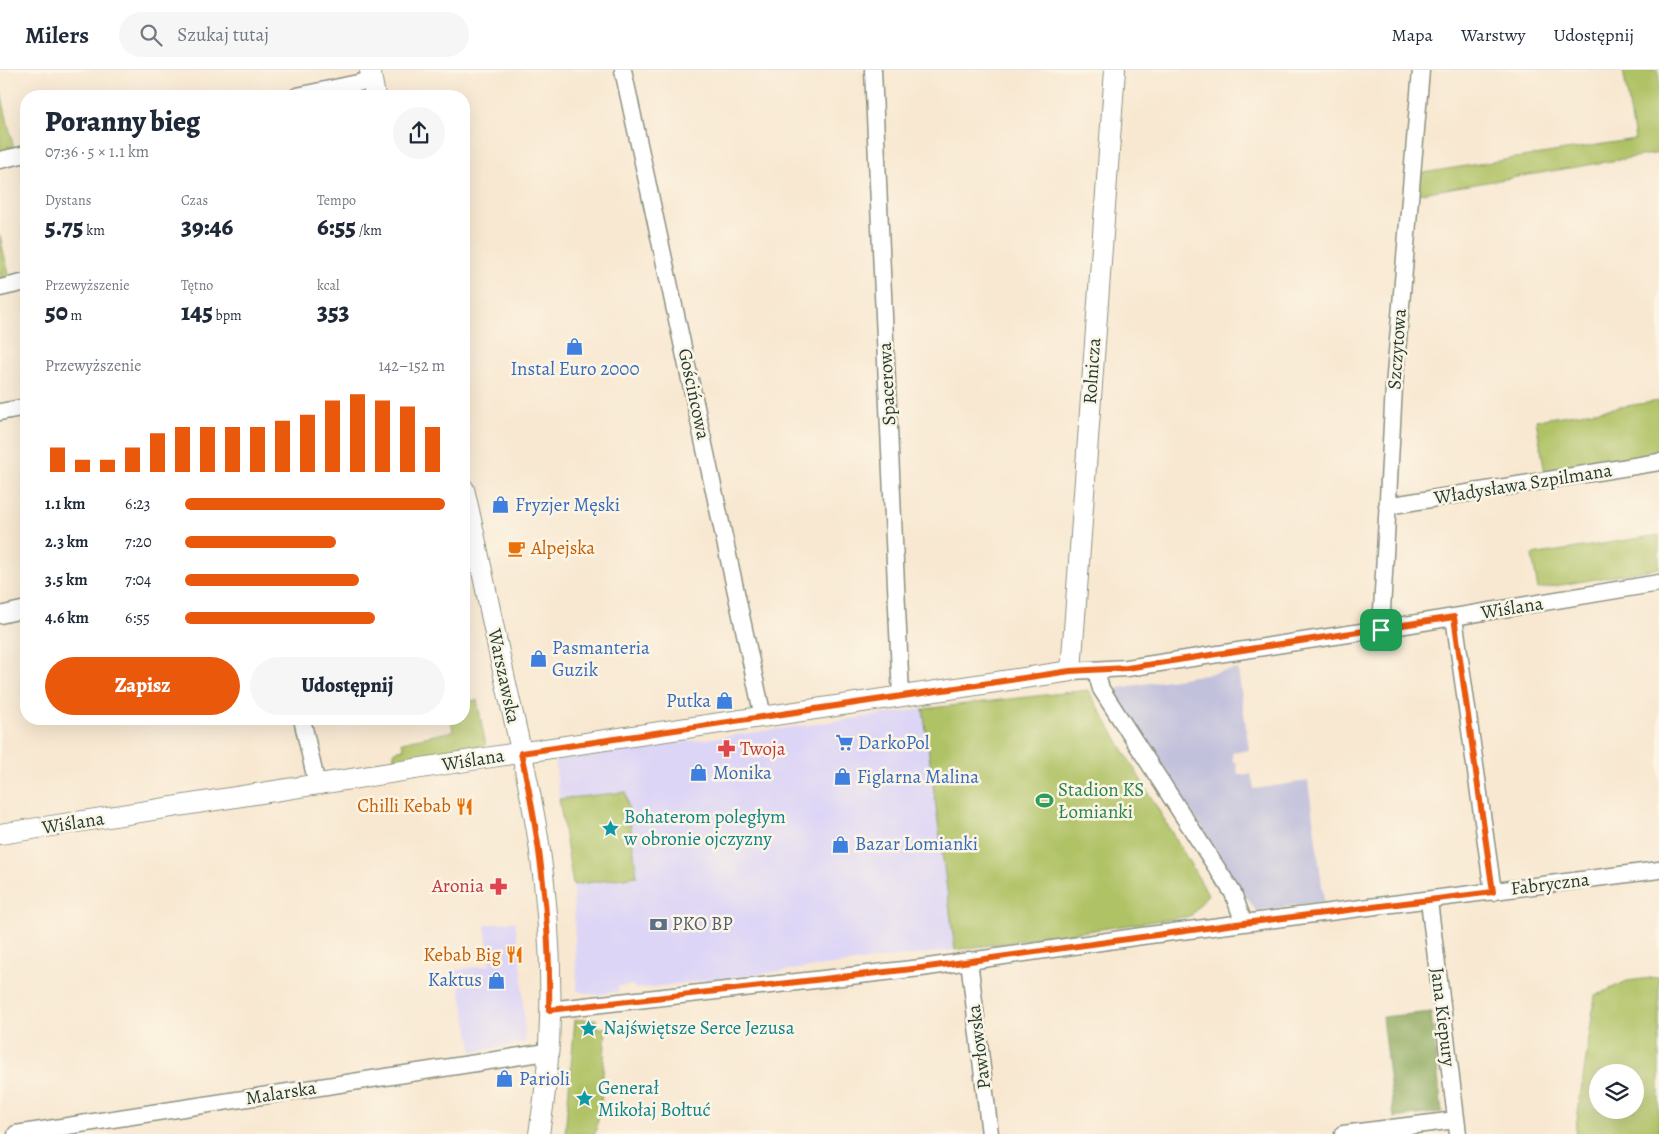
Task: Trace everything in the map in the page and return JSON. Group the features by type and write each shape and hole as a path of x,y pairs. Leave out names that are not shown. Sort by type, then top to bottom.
{"street":[{"name":"Gościńcowa","path":"623,70 763,718"},
{"name":"Spacerowa","path":"873,70 901,697"},
{"name":"Rolnicza","path":"1070,671 1115,70"},
{"name":"Szczytowa","path":"1381,630 1399,320 1421,70"},
{"path":"329,90 372,82"},
{"path":"0,160 20,155"},
{"path":"0,288 20,283"},
{"path":"0,412 20,408"},
{"name":"Władysława Szpilmana","path":"1387,506 1659,462"},
{"name":"Warszawska","path":"470,517 521,753 539,845 547,910 550,960 549,1010 547,1052 538,1134"},
{"name":"Wiślana","path":"0,834 521,753 1070,671 1127,668 1381,630 1659,583"},
{"path":"0,615 20,610"},
{"path":"1454,617 1493,892"},
{"path":"1096,670 1101,689 1233,893 1244,923"},
{"path":"303,725 317,785"},
{"name":"Fabryczna","path":"549,1010 921,968 1244,923 1659,870"},
{"name":"Jana Kiepury","path":"1429,900 1457,1127"},
{"name":"Pawłowska","path":"969,960 990,1134"},
{"name":"Malarska","path":"16,1134 547,1052"},
{"path":"1343,1134 1457,1127"}],"shaded area":[{"path":"1238,669 1249,750 1232,753 1233,762 1236,762 1238,775 1251,774 1254,789 1308,781 1324,901 1256,911 1114,694 1118,688"},
{"path":"923,709 955,950 636,989 632,985 619,986 618,991 597,995 577,991 573,885 637,876 626,792 559,799 555,760"},
{"path":"515,921 522,975 525,1043 473,1052 456,970 490,965 485,925"}],"green space":[{"path":"1623,70 1659,70 1659,153 1416,194 1416,174 1635,139"},
{"path":"0,89 14,149 0,152"},
{"path":"0,236 10,279 0,281"},
{"path":"1659,401 1659,455 1545,473 1536,420"},
{"path":"1659,535 1659,568 1538,589 1532,555"},
{"name":"Stadion KS Łomianki","path":"1088,690 1208,894 1191,916 955,950 923,709"},
{"path":"477,700 486,746 394,760 394,751 404,749 402,742 453,731 452,725 470,725 470,701"},
{"path":"626,792 637,876 573,885 559,799"},
{"path":"1659,977 1659,1134 1575,1134 1595,996 1627,981"},
{"path":"1431,1012 1442,1112 1394,1118 1382,1017"},
{"path":"596,1019 597,1028 606,1028 601,1104 595,1134 565,1134 575,1020"}],"place":[{"name":"Instal Euro 2000","path":"575,346"},
{"name":"Fryzjer Męski","path":"501,505"},
{"name":"Alpejska","path":"517,548"},
{"name":"Pasmanteria Guzik","path":"538,659"},
{"name":"Putka","path":"725,701"},
{"name":"DarkoPol","path":"844,743"},
{"name":"Twoja","path":"726,749"},
{"name":"Monika","path":"699,773"},
{"name":"Figlarna Malina","path":"843,777"},
{"name":"Stadion KS Łomianki","path":"1044,801"},
{"name":"Chilli Kebab","path":"465,806"},
{"name":"Bohaterom poległym w obronie ojczyzny","path":"610,828"},
{"name":"Bazar Lomianki","path":"841,844"},
{"name":"Aronia","path":"498,886"},
{"name":"PKO BP","path":"658,924"},
{"name":"Kebab Big","path":"515,955"},
{"name":"Kaktus","path":"496,980"},
{"name":"Najświętsze Serce Jezusa","path":"589,1028"},
{"name":"Parioli","path":"505,1079"},
{"name":"Generał Mikołaj Bołtuć","path":"584,1099"}],"route":[{"path":"1454,617 1493,892 1228,925 921,968 549,1010 550,960 547,910 539,845 521,753 1070,671 1127,668 1381,630 1454,617"}]}
